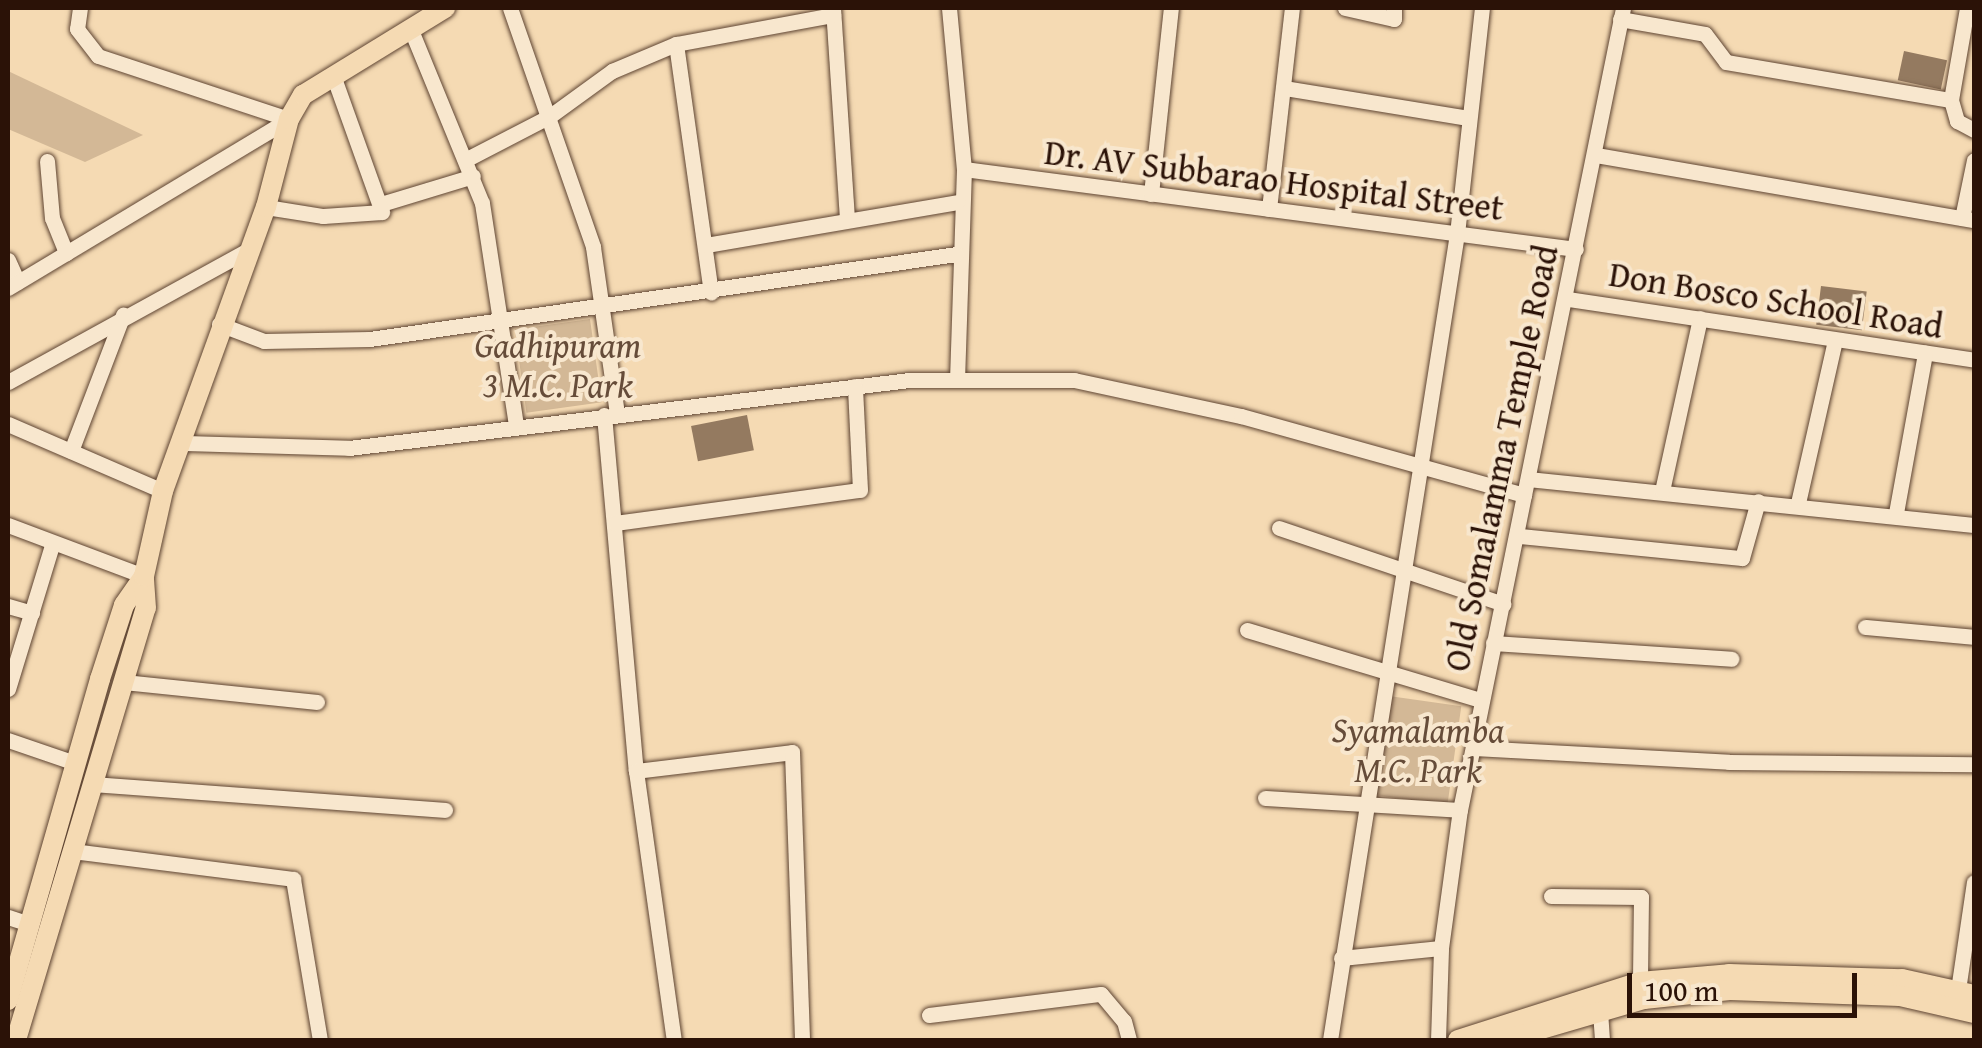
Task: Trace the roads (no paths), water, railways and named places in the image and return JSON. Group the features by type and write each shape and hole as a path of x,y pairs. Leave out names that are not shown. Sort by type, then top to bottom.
{"main road":[{"path":"16,1040 146,608 144,576 163,492 184,443 220,324 266,207 289,119 303,95 445,8"},
{"path":"8,996 124,606 144,576"},
{"path":"1458,1040 1640,982 1810,972 1966,993"},
{"path":"1504,1040 1644,999 1809,988 1974,1013"}],"street":[{"path":"80,8 77,29 98,56 289,119"},
{"path":"510,8 580,200 604,309 615,523 636,771 674,1040"},
{"path":"949,8 964,169 957,202 957,379"},
{"path":"1151,194 1171,8"},
{"path":"1269,209 1292,8"},
{"path":"1344,8 1394,19 1394,8"},
{"path":"1330,1040 1384,674 1457,234 1482,8"},
{"path":"1970,8 1951,100 1957,121 1974,130"},
{"path":"465,160 550,116 612,71 676,44 833,11 848,218"},
{"path":"1621,14 1705,34 1726,62 1951,100"},
{"name":"Old Somalamma Temple Road","path":"1438,1040 1441,948 1460,810 1568,300 1621,14"},
{"path":"411,30 473,176 505,323 516,426"},
{"path":"676,44 712,293"},
{"path":"1955,76 1974,78"},
{"path":"266,207 323,216 382,212 334,78"},
{"path":"1284,88 1469,118"},
{"path":"8,260 12,285 289,119"},
{"path":"1596,155 1968,219 1974,160"},
{"path":"47,161 52,218 66,252"},
{"name":"Dr. AV Subbarao Hospital Street","path":"964,169 1576,249"},
{"path":"381,204 473,176"},
{"path":"706,245 957,202"},
{"path":"8,382 123,314 250,249"},
{"path":"220,324 264,341 505,323 956,254"},
{"name":"Don Bosco School Road","path":"1568,300 1974,360"},
{"path":"72,451 123,314"},
{"path":"1662,491 1700,318"},
{"path":"1798,504 1834,340"},
{"path":"1896,513 1925,353"},
{"path":"184,443 349,448 854,386 957,379 1074,380 1420,466 1526,487 1662,491 1974,524"},
{"path":"615,523 860,490 854,386"},
{"path":"8,424 163,492"},
{"path":"1520,536 1742,558 1758,501"},
{"path":"8,525 52,545 144,576"},
{"path":"1279,528 1503,604"},
{"path":"8,688 13,654 32,612 52,545"},
{"path":"8,606 32,612"},
{"path":"1865,628 1974,637"},
{"path":"1248,630 1384,674 1481,700"},
{"path":"1493,643 1732,658"},
{"path":"124,682 318,702"},
{"path":"8,740 75,763"},
{"path":"1474,748 1974,764"},
{"path":"636,771 792,752 802,1040"},
{"path":"93,784 444,810"},
{"path":"1265,798 1460,810"},
{"path":"72,851 293,879 320,1040"},
{"path":"1966,993 1974,882"},
{"path":"1551,896 1642,897 1640,982"},
{"path":"8,917 29,924"},
{"path":"1341,958 1441,948"},
{"path":"929,1015 1100,994 1124,1021 1128,1040"},
{"path":"1600,1011 1602,1040"}],"park label":[{"name":"Gadhipuram 3 M.C. Park","path":"558,365"},
{"name":"Syamalamba M.C. Park","path":"1418,750"}]}
